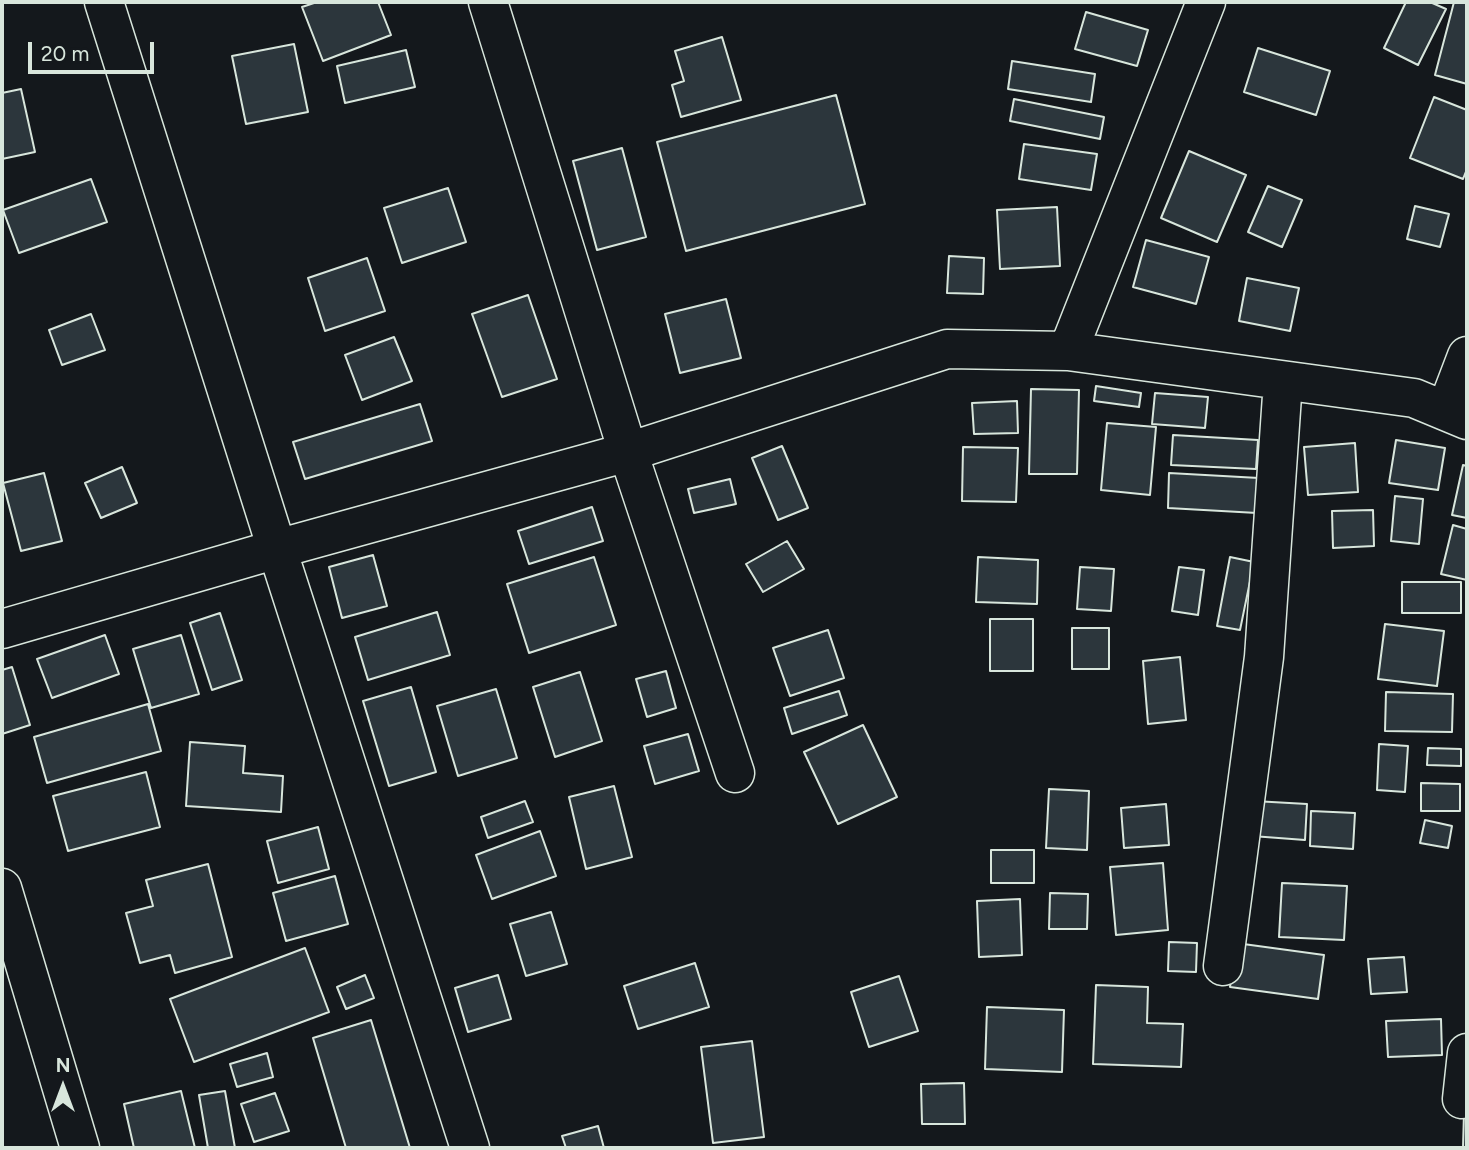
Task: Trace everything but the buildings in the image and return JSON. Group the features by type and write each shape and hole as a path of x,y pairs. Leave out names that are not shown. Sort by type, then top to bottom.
{"street":[{"path":"104,2 470,1148"},
{"path":"488,2 628,452 735,773"},
{"path":"1068,351 1206,2"},
{"path":"2,629 277,549 628,452 947,349 1068,351 1414,398 1456,416 1467,356"},
{"path":"1223,966 1264,657 1283,381"},
{"path":"2,888 80,1148"},
{"path":"1462,1099 1467,1053"}]}
